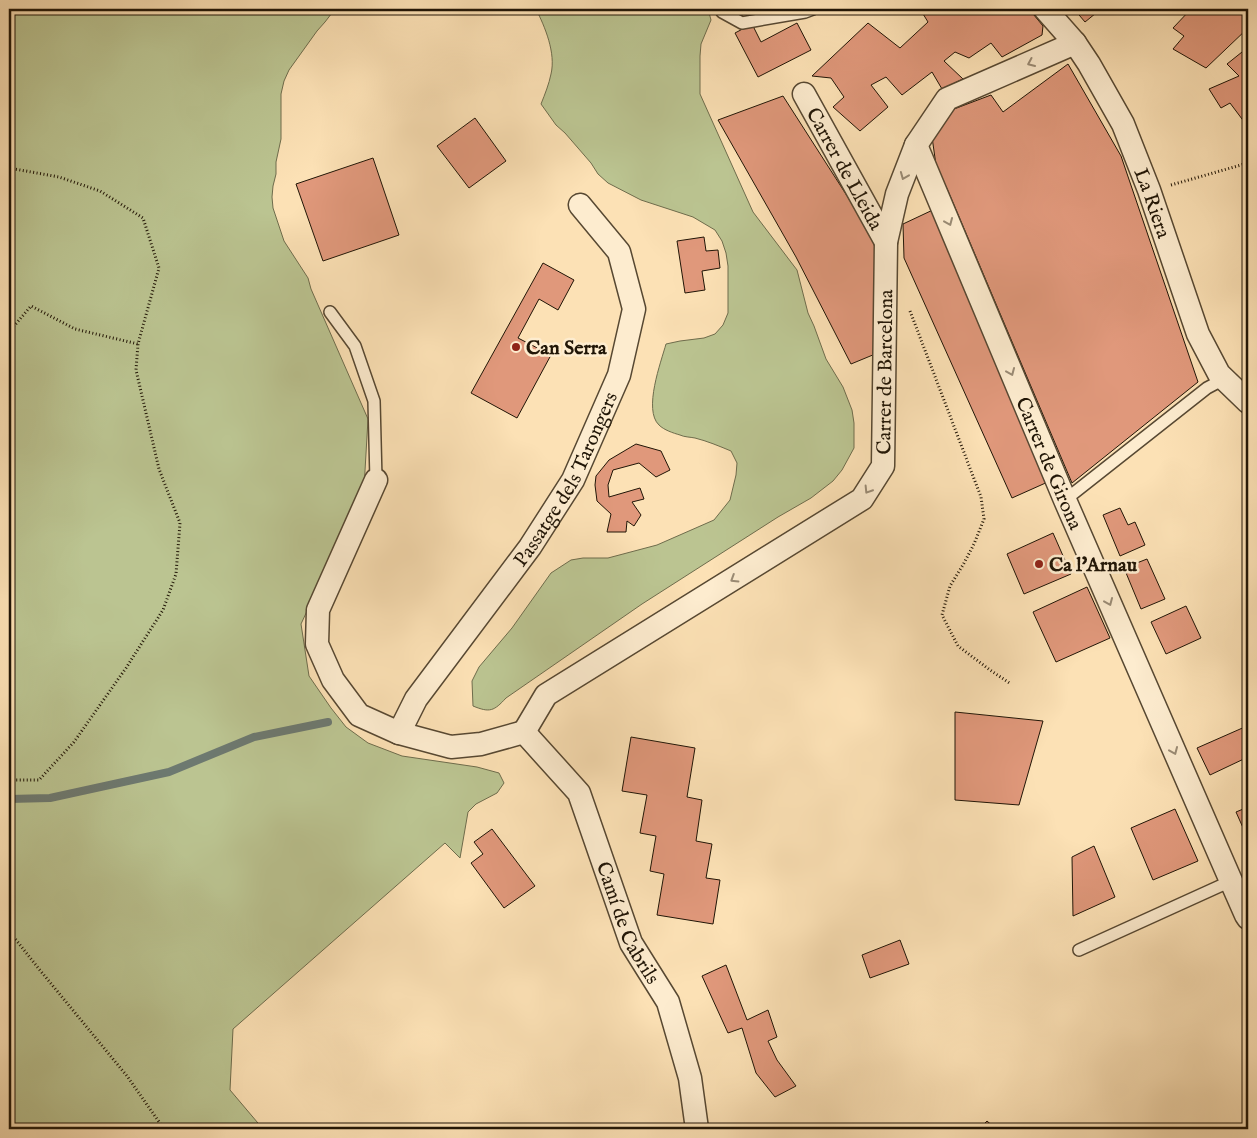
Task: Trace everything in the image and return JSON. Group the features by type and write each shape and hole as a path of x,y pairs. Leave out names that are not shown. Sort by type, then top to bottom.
{"street":[{"name":"La Riera","path":"1045,9 1075,43 1123,124 1149,190 1198,334 1219,374 1248,402"},
{"name":"Carrer de Barcelona","path":"524,732 546,695 862,499 883,466 886,242 897,194 916,145 947,100 1075,43"},
{"name":"Carrer de Lleida","path":"804,94 886,242"},
{"name":"Carrer de Girona","path":"916,145 1065,500 1248,918"},
{"name":"Passatge dels Tarongers","path":"399,733 416,699 530,547 573,480 619,376 634,309 619,252 580,205"},
{"path":"376,480 318,610 317,644 333,680 359,715 399,733 451,747 481,744 524,732"},
{"name":"Camí de Cabrils","path":"524,732 578,793 631,943 668,1002 690,1078 698,1129"}],"lane":[{"path":"722,9 722,12 742,23 814,9"},
{"path":"330,312 355,346 374,401 376,480"},
{"path":"1065,500 1207,388 1224,379"},
{"path":"1078,950 1231,881"}],"path":[{"path":"1149,190 1248,163"},
{"path":"9,168 59,177 100,192 143,218 159,268 138,344 136,370 159,469 180,523 176,574 163,610 126,668 74,742 38,780 9,780"},
{"path":"907,304 981,497 984,519 967,558 950,586 942,615 958,646 1011,684"},
{"path":"9,332 31,306 75,329 138,344"},
{"path":"9,931 127,1076 164,1129"}],"green space":[{"path":"9,9 335,9 289,70 284,81 281,94 281,139 272,197 273,208 284,241 308,278 311,289 368,419 364,488 301,624 309,676 346,727 368,743 402,756 477,767 499,773 504,783 497,793 476,804 468,812 460,858 445,843 233,1029 230,1090 263,1129 9,1129"},
{"path":"536,9 708,9 711,20 701,44 700,94 753,212 797,270 808,313 826,359 843,387 852,410 854,448 842,470 833,481 811,498 642,604 506,698 495,708 484,710 473,706 472,681 479,667 512,628 551,573 571,560 608,558 657,545 714,520 730,500 737,463 731,451 663,428 655,418 653,409 657,374 666,344 704,338 715,334 723,325 728,313 728,266 722,241 715,230 693,217 641,200 608,183 556,125 541,104 550,78 552,58 546,32"}],"building":[{"path":"920,9 1029,9 1043,26 1042,35 1002,57 991,43 969,58 955,52 944,61 963,79 942,89 932,72 902,95 886,77 871,85 888,107 860,131 833,107 844,97 831,78 812,76 868,23 900,48 928,22"},
{"path":"1074,9 1101,9 1085,22"},
{"path":"1191,9 1248,9 1248,28 1206,68 1173,49 1184,36 1173,28"},
{"path":"797,23 811,50 758,77 735,33 752,24 761,42"},
{"path":"1247,48 1248,127 1230,103 1221,108 1209,89 1239,76 1227,64"},
{"path":"1068,64 1121,156 1198,382 1072,483 936,165 932,137 954,109 991,95 1003,112"},
{"path":"783,96 867,227 879,256 880,352 851,364 796,257 718,120"},
{"path":"475,118 506,161 469,188 437,146"},
{"path":"373,158 399,235 323,261 296,184"},
{"path":"937,208 1050,481 1012,498 904,258 903,224"},
{"path":"704,237 706,251 718,250 720,268 702,271 705,290 685,293 677,241"},
{"name":"Can Serra","path":"543,263 574,280 558,310 539,299 518,338 551,355 517,418 471,393"},
{"path":"636,444 661,451 670,470 656,477 639,463 613,470 608,485 609,497 640,488 644,499 632,502 641,515 634,526 627,521 626,532 607,532 611,514 597,501 596,476 609,460"},
{"path":"1120,508 1128,525 1135,522 1145,545 1120,556 1103,515"},
{"name":"Ca l'Arnau","path":"1053,533 1071,574 1024,594 1007,554"},
{"path":"1147,559 1165,599 1141,609 1124,568"},
{"path":"1087,587 1110,638 1056,662 1033,612"},
{"path":"1186,606 1201,638 1166,654 1151,622"},
{"path":"955,712 1043,721 1019,805 955,800"},
{"path":"1247,726 1248,757 1210,775 1197,748"},
{"path":"631,737 695,748 687,797 702,800 696,841 712,844 706,878 720,880 713,924 657,915 664,874 650,871 656,836 640,833 647,795 622,791"},
{"path":"1248,807 1248,839 1236,812"},
{"path":"1175,809 1198,861 1153,880 1131,828"},
{"path":"492,829 535,886 504,908 471,863 483,854 474,842"},
{"path":"1094,846 1115,897 1073,916 1072,857"},
{"path":"900,940 909,964 870,978 862,955"},
{"path":"726,965 747,1020 768,1010 777,1037 768,1041 777,1060 796,1086 775,1097 756,1073 742,1028 728,1033 702,976"},
{"path":"987,1121 996,1129 979,1129"}],"waterway":[{"path":"9,799 50,798 169,772 254,737 328,722"}],"place":[{"name":"Can Serra","path":"516,347"},
{"name":"Ca l'Arnau","path":"1039,564"}]}
